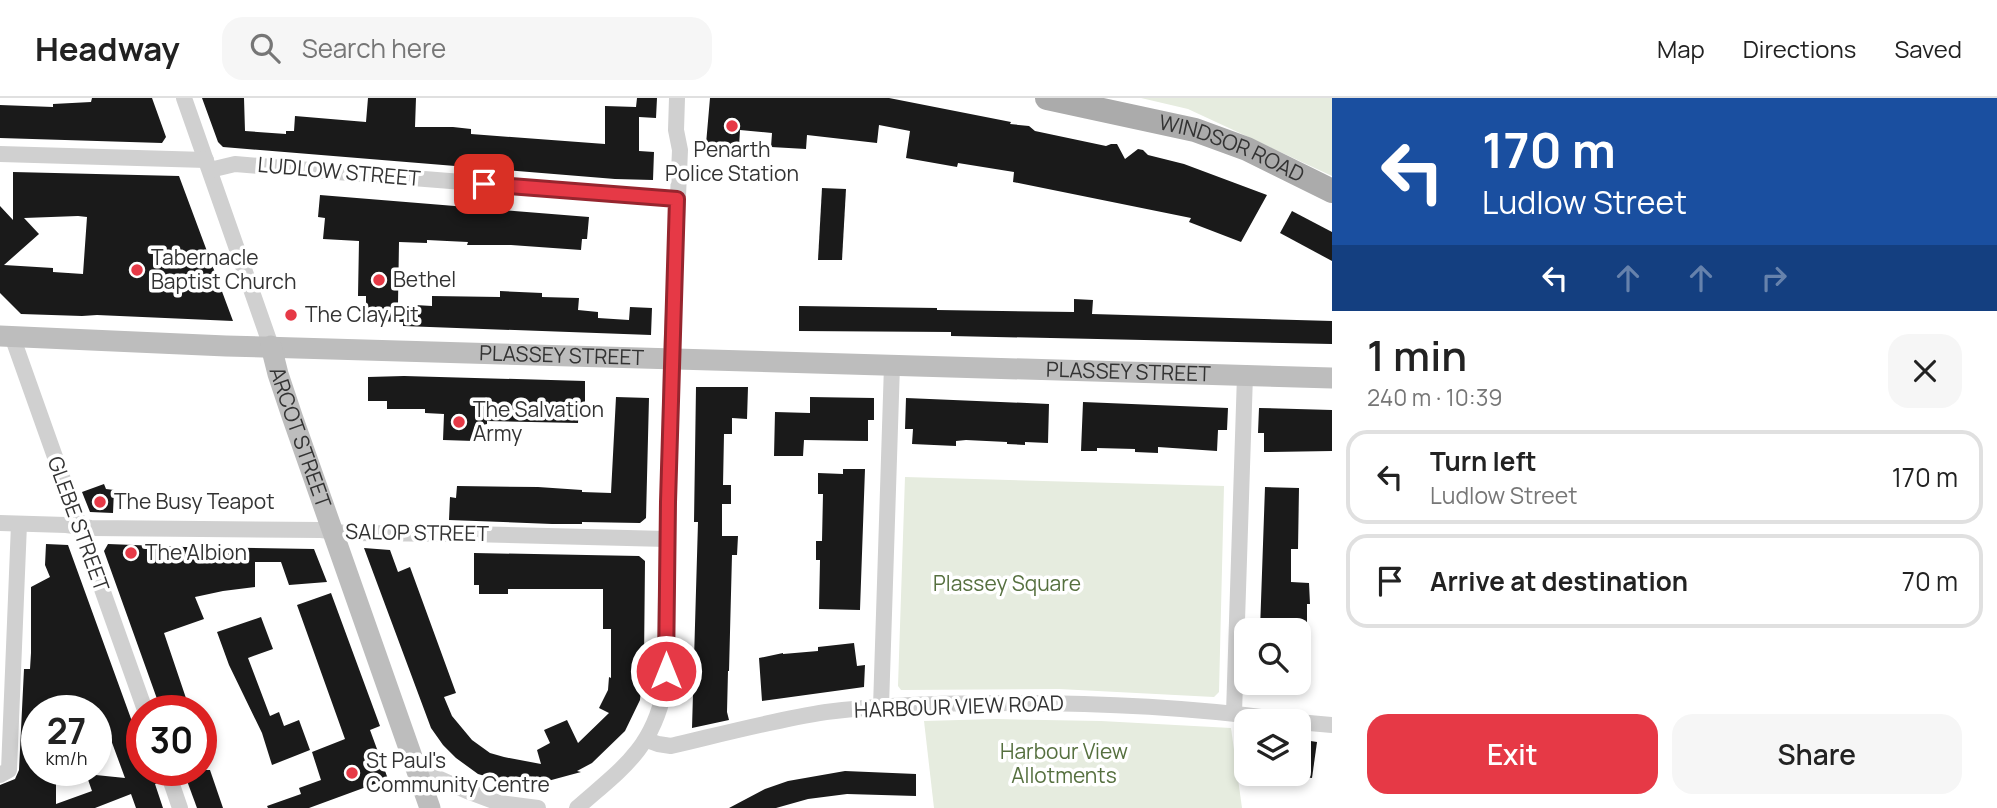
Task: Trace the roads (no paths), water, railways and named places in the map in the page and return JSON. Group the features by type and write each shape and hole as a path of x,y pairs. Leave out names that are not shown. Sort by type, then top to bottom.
{"main road":[{"name":"WINDSOR ROAD","path":"1047,98 1195,130 1247,149 1332,191"}],"street":[{"name":"ARCOT STREET","path":"184,98 430,808"},
{"path":"577,808 629,761 647,740 664,691 671,358 680,150 676,130 677,98"},
{"name":"LUDLOW STREET","path":"0,154 208,165 235,164 677,199"},
{"name":"PLASSEY STREET","path":"6,336 1332,378"},
{"name":"GLEBE STREET","path":"6,336 140,695"},
{"path":"881,707 892,365"},
{"path":"1234,709 1245,376"},
{"name":"SALOP STREET","path":"0,523 79,527 667,539"},
{"path":"0,775 9,770 19,524"},
{"name":"HARBOUR VIEW ROAD","path":"647,740 671,746 816,714 923,704 1078,703 1234,713"},
{"path":"1311,723 1332,725"},
{"path":"420,777 431,775 499,803 538,808"},
{"path":"172,786 180,808"}],"place":[{"name":"Penarth Police Station","path":"732,126"},
{"name":"Tabernacle Baptist Church","path":"137,270"},
{"name":"Bethel","path":"379,280"},
{"name":"The Clay Pit","path":"291,315"},
{"name":"The Salvation Army","path":"459,422"},
{"name":"The Busy Teapot","path":"100,502"},
{"name":"The Albion","path":"131,553"},
{"name":"St Paul's Community Centre","path":"352,773"}],"park label":[{"name":"Plassey Square","path":"1007,584"},
{"name":"Harbour View Allotments","path":"1064,764"}]}
